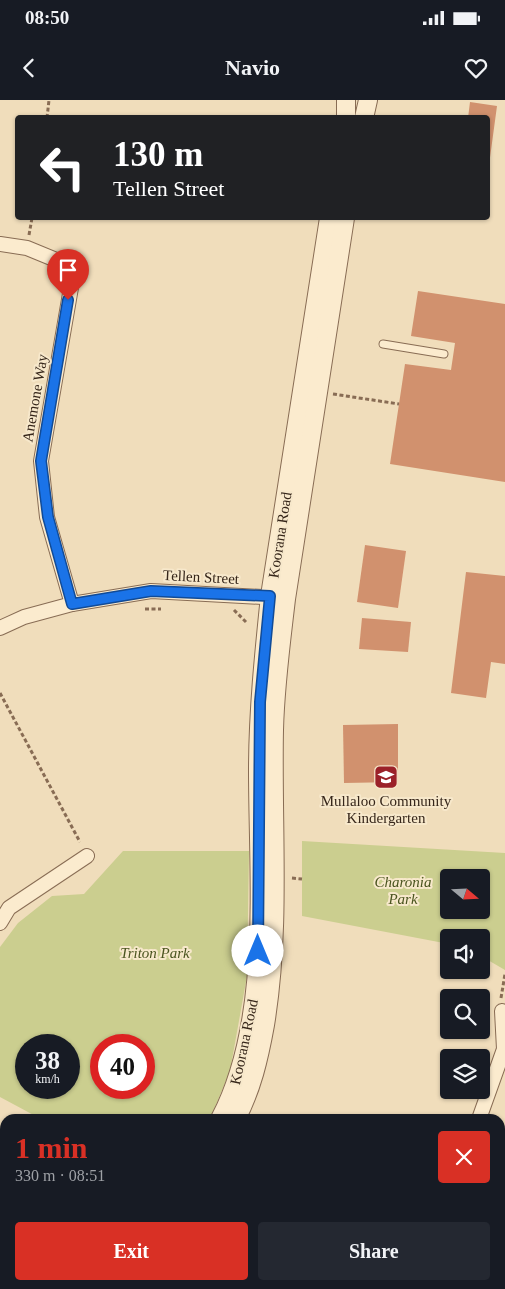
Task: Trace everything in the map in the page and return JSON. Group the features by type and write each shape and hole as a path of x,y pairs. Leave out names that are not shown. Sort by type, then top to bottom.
{"street":[{"path":"346,100 346,115"},
{"path":"365,115 368,100"},
{"name":"Koorana Road","path":"238,1114 256,1067 271,990 283,878 274,722 278,597 329,220"},
{"name":"Koorana Road","path":"223,1114 233,1095 253,1007 258,951 260,702 345,220"},
{"name":"Anemone Way","path":"0,244 27,248 66,264 72,282 41,461 48,517 72,604"},
{"name":"Tellen Street","path":"0,628 24,617 72,604 151,591 278,597"},
{"path":"0,922 9,908 88,856"},
{"path":"481,1114 504,1049 502,1011"}],"lane":[{"path":"383,344 444,354"}],"path":[{"path":"47,115 49,100"},
{"path":"332,403 335,384"},
{"path":"333,394 399,404"},
{"path":"232,608 246,622"},
{"path":"143,609 163,609"},
{"path":"0,693 88,856"},
{"path":"283,878 291,869"},
{"path":"283,878 302,879"},
{"path":"502,1011 502,982 505,974"}],"green space":[{"name":"Charonia Park","path":"302,841 505,853 505,970 490,961 490,929 440,929 440,942 302,916"},
{"name":"Triton Park","path":"123,851 249,851 247,976 230,1071 212,1114 32,1114 0,1097 0,947 18,923 52,896 84,894"}],"building":[{"path":"470,102 497,106 490,158 490,115 468,115"},
{"path":"418,291 505,304 505,482 390,464 405,364 451,370 455,343 411,336"},
{"path":"365,545 406,551 398,608 357,602"},
{"path":"466,572 505,576 505,664 491,662 486,698 451,693"},
{"path":"362,618 411,622 408,652 359,649"},
{"path":"398,724 398,782 344,783 343,725"}],"place":[{"name":"Mullaloo Community Kindergarten","path":"386,777"}],"route":[{"path":"68,300 41,461 48,517 72,604 151,591 270,596 260,702 258,951"}]}
